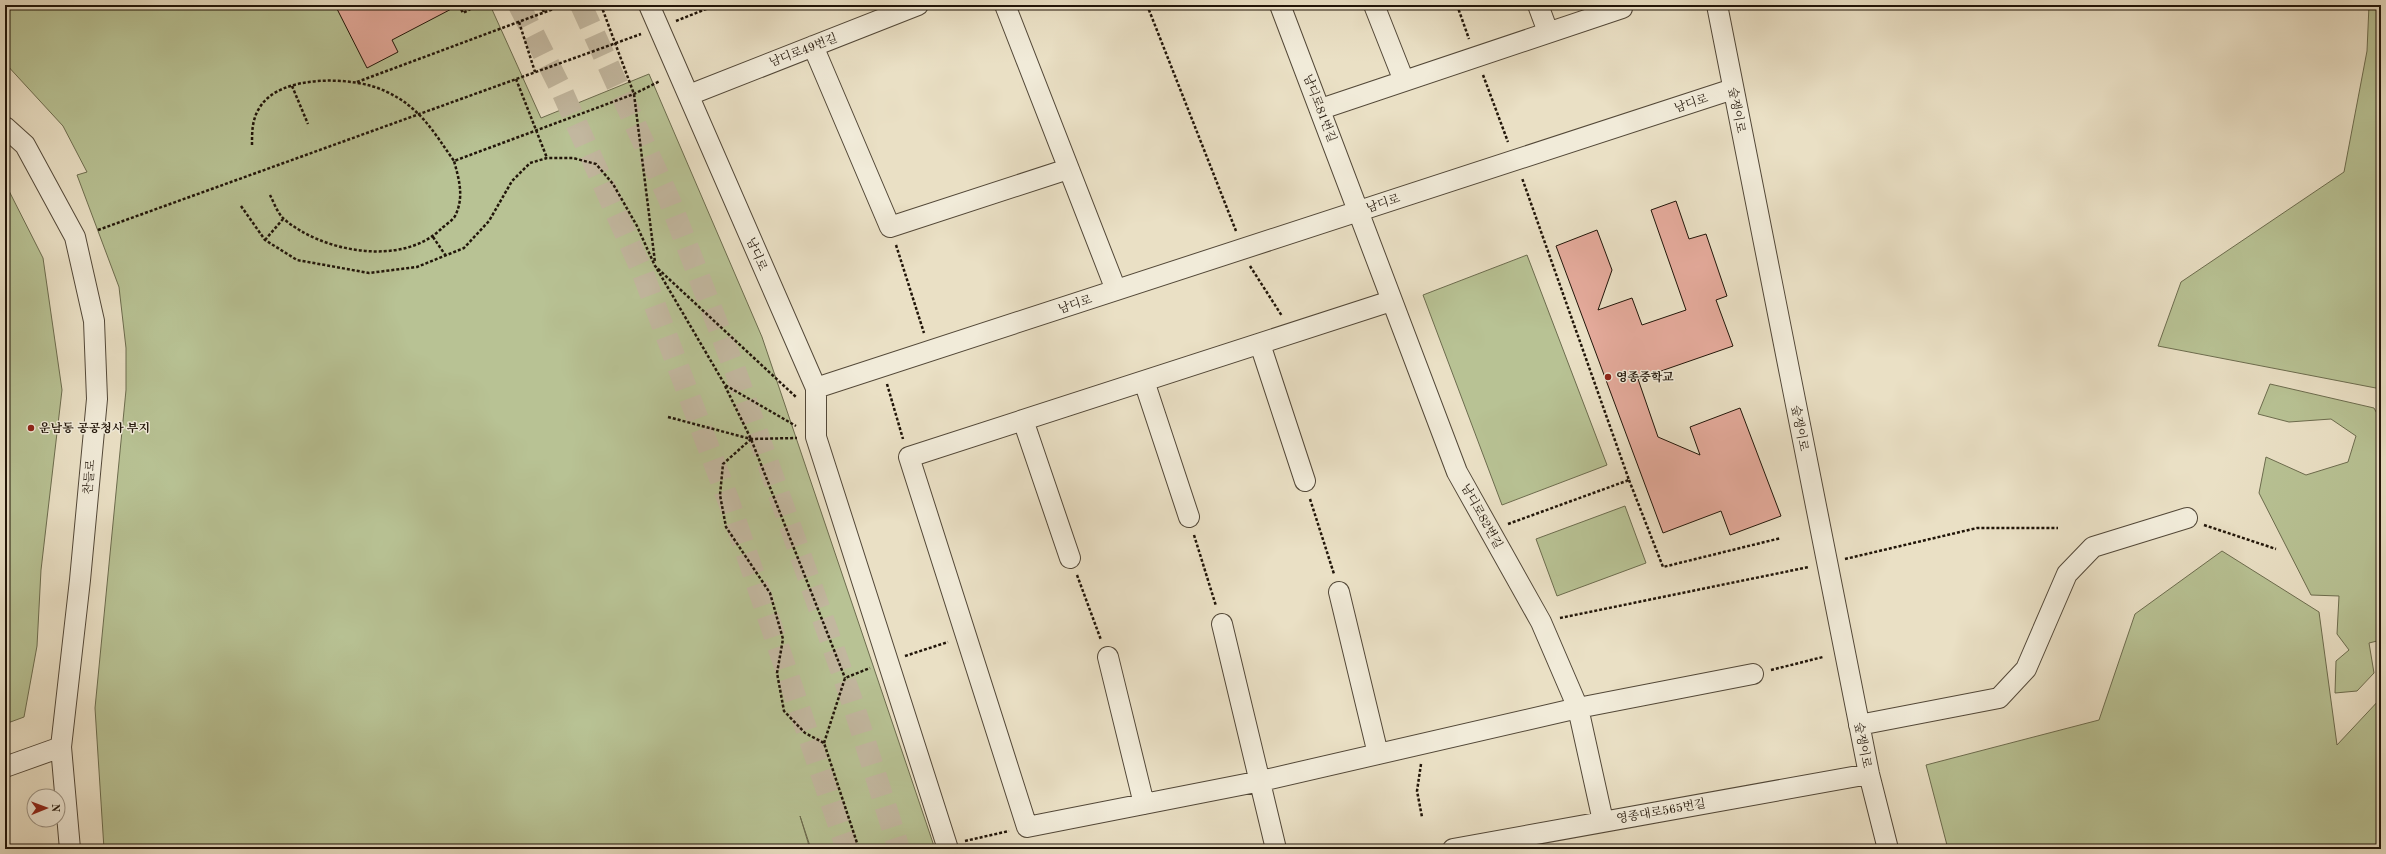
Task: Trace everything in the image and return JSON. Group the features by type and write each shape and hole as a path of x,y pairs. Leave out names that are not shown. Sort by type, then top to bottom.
{"street":[{"name":"남디로","path":"649,5 816,388 1733,89"},
{"name":"남디로49번길","path":"689,95 918,5"},
{"path":"1005,5 1116,290"},
{"name":"남디로81번길","path":"1280,5 1360,211"},
{"path":"1374,5 1404,81"},
{"path":"1538,5 1548,32"},
{"path":"1320,109 1622,8 1622,5"},
{"name":"숲쟁이로","path":"1717,5 1859,726 1869,774 1888,849"},
{"path":"813,46 890,227 1068,169"},
{"name":"찬들로","path":"5,127 25,145 74,237 94,321 97,398 80,580 61,747 70,849"},
{"name":"남디로82번길","path":"1360,211 1391,301 1457,472 1541,622 1578,708 1602,820"},
{"path":"1391,301 908,457 1027,827 1261,781 1578,708 1753,674"},
{"path":"1260,344 1305,481"},
{"path":"1144,381 1189,517"},
{"path":"816,388 816,437 947,847"},
{"path":"1023,420 1070,558"},
{"path":"1859,726 1999,698 2026,669 2067,574 2093,547 2187,518"},
{"path":"1339,592 1378,754"},
{"path":"1222,624 1261,781 1276,849"},
{"path":"1108,657 1144,804"},
{"path":"5,767 61,747"},
{"name":"영종대로565번길","path":"1453,849 1602,820 1869,774"}],"path":[{"path":"459,5 463,13 478,5"},
{"path":"540,5 544,12"},
{"path":"357,82 564,5"},
{"path":"602,5 634,94 655,266 816,416"},
{"path":"98,230 716,5"},
{"path":"1146,5 1252,270 1293,333"},
{"path":"1457,5 1471,42"},
{"path":"519,22 535,72"},
{"path":"454,161 634,94 679,72"},
{"path":"1482,72 1515,160 1629,480 1663,567 1781,538"},
{"path":"516,79 547,158"},
{"path":"252,145 252,127 260,106 273,94 292,86 318,81 357,82 385,90 420,113 454,161 461,190 456,215 433,237 409,248 372,252 334,246 301,230 283,218 270,196"},
{"path":"292,86 308,124"},
{"path":"241,206 265,240 297,260 369,273 417,267 464,248 490,220 512,181 530,163 547,158 573,158 596,164 613,184 638,226 655,266 725,385 751,439 845,678"},
{"path":"265,240 283,218"},
{"path":"890,227 930,351"},
{"path":"433,237 446,256"},
{"path":"882,367 908,457"},
{"path":"725,385 816,437"},
{"path":"668,417 751,439 816,437"},
{"path":"751,439 723,464 720,495 726,527 770,593 783,639 777,673 784,711 805,733 824,743 859,849"},
{"path":"1490,531 1629,480"},
{"path":"1305,481 1339,592"},
{"path":"1189,517 1222,624"},
{"path":"2187,518 2276,549"},
{"path":"1541,622 1827,563 1977,528 2058,528"},
{"path":"1070,558 1108,657"},
{"path":"1753,674 1823,657"},
{"path":"1422,817 1417,791 1424,744"},
{"path":"947,847 1027,827"}],"green space":[{"path":"5,5 490,5 541,118 649,74 762,337 935,849 811,849 800,816 810,849 104,849 95,708 126,390 126,348 119,287 77,175 87,172 63,126 5,63"},
{"path":"2369,5 2381,5 2381,389 2158,346 2181,282 2344,172 2367,51"},
{"name":"운남동 공공청사 부지","path":"5,183 43,258 62,390 41,570 37,646 24,717 5,724"},
{"path":"1527,255 1607,465 1502,505 1423,295"},
{"path":"2270,384 2374,408 2381,421 2381,640 2369,643 2374,673 2357,691 2335,693 2336,661 2349,650 2337,634 2339,596 2311,595 2259,493 2266,457 2306,475 2348,462 2356,436 2331,419 2289,422 2258,414"},
{"path":"1625,506 1646,563 1557,596 1536,539"},
{"path":"2222,551 2319,612 2337,745 2381,698 2381,849 1948,849 1926,765 2099,720 2135,614"}],"building":[{"path":"335,5 459,5 392,40 398,52 367,68"},
{"path":"1676,201 1689,239 1706,234 1727,296 1716,300 1733,346 1638,379 1658,437 1700,455 1690,427 1740,408 1781,516 1730,535 1721,511 1663,533 1556,246 1597,230 1612,270 1598,310 1632,298 1642,325 1686,310 1651,210"}],"tunnel":[{"path":"519,5 561,89 642,271 729,502 847,849"},
{"path":"581,5 669,199 735,370 852,701 899,849"}],"place":[{"name":"영종중학교","path":"1608,377"},
{"name":"운남동 공공청사 부지","path":"31,428"}]}
